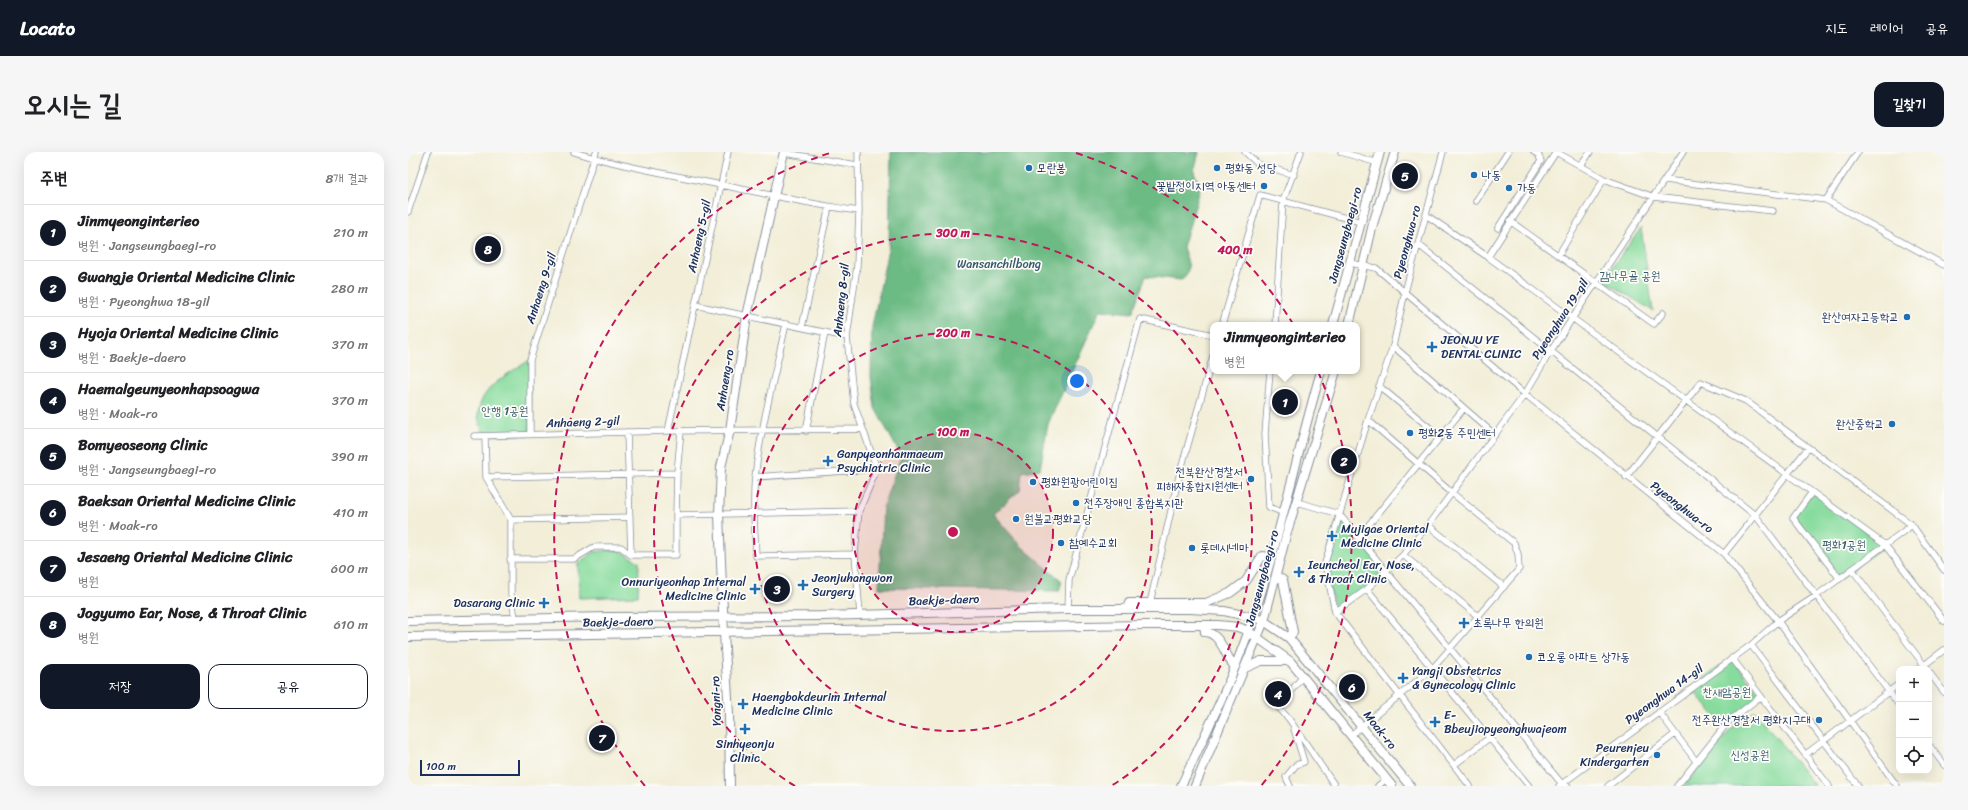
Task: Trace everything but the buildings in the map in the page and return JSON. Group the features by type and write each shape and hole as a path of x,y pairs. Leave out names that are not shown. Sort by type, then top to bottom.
{"street":[{"path":"408,212 428,152"},
{"name":"Anhaeng 5-gil","path":"574,152 594,158 721,185 829,207 859,211"},
{"name":"Anhaeng 9-gil","path":"530,435 530,360 596,152"},
{"name":"Anhaeng 5-gil","path":"695,305 728,152"},
{"name":"Anhaeng 8-gil","path":"858,152 859,211 856,266 847,336 854,404 861,429 877,469"},
{"path":"1245,152 1258,164 1294,174"},
{"path":"1275,322 1283,201 1301,152"},
{"path":"1341,152 1378,163"},
{"name":"Jangseungbaegi-ro","path":"1334,322 1380,152"},
{"name":"Jangseungbaegi-ro","path":"1350,322 1373,224 1395,152"},
{"name":"Pyeonghwa-ro","path":"1335,612 1326,564 1339,514 1393,346 1405,292 1443,152"},
{"path":"1476,201 1508,152"},
{"path":"1498,228 1541,161 1538,154 1534,152"},
{"path":"1488,256 1556,152 1604,179 1654,197 1773,211"},
{"path":"1581,166 1590,152"},
{"name":"Pyeonghwa 19-gil","path":"1335,612 1367,589 1403,555 1428,525 1525,394 1550,352 1684,152"},
{"path":"1826,200 1858,152"},
{"path":"784,153 858,165"},
{"name":"Anhaeng-ro","path":"724,615 719,515 721,467 730,430 747,316 784,153"},
{"path":"1558,254 1604,179"},
{"path":"1665,180 1826,200 1944,265"},
{"path":"1223,322 1260,195 1362,222"},
{"path":"802,327 829,207"},
{"path":"1426,215 1488,256 1572,319 1885,545 1944,621"},
{"path":"1510,221 1654,324 1663,313"},
{"path":"1419,245 1550,352 1756,516 1897,702"},
{"name":"Pyeonghwa-ro","path":"1350,263 1376,268 1525,394 1626,477 1724,554 1778,621 1897,786"},
{"path":"668,431 695,305 847,336"},
{"path":"1068,609 1069,580 1140,319 1210,334"},
{"path":"786,324 763,430 755,477 754,514 756,556 855,554"},
{"path":"806,431 825,332"},
{"path":"1393,346 1495,435"},
{"path":"1150,603 1178,480 1210,367"},
{"path":"1270,374 1265,434 1269,507 1284,513"},
{"name":"Jangseungbaegi-ro","path":"1182,786 1235,667 1253,617 1284,513 1320,374"},
{"name":"Jangseungbaegi-ro","path":"1195,786 1264,621 1287,532 1335,374"},
{"path":"1626,477 1701,382 1746,401 1912,525 1944,570"},
{"path":"1379,386 1441,436"},
{"path":"1358,538 1464,408"},
{"path":"1351,735 1433,668 1479,617 1519,569 1518,554 1514,543 1452,493 1368,420"},
{"name":"Anhaeng 2-gil","path":"474,436 668,431 806,431 861,429"},
{"path":"510,560 574,559 594,547 620,547 631,555 676,556 677,473 682,431"},
{"name":"Anhaeng 2-gil","path":"627,432 631,555"},
{"path":"485,436 486,477 511,520 511,594 515,618"},
{"path":"1724,554 1756,516 1808,448"},
{"path":"755,477 877,469 858,511 855,554 860,615"},
{"path":"486,477 677,473"},
{"path":"1812,492 1793,518 1840,578"},
{"path":"1297,502 1339,514"},
{"path":"676,515 858,511"},
{"name":"Pyeonghwa 14-gil","path":"1339,514 1563,785 1659,712 1751,645 1778,621 1816,596 1912,525"},
{"path":"511,520 630,517"},
{"path":"1428,525 1504,587"},
{"path":"1403,555 1479,617"},
{"path":"1127,609 1129,603 1206,604 1230,593 1246,581 1262,556 1271,557"},
{"path":"1852,570 1922,666"},
{"path":"1276,576 1283,580 1293,632 1289,638"},
{"path":"1367,589 1529,786"},
{"name":"Baekje-daero","path":"408,621 724,615 860,615 1068,609 1127,609 1224,611 1253,617 1264,621"},
{"path":"1335,612 1470,786"},
{"name":"Yongni-ro","path":"724,615 729,714 730,786"},
{"name":"Moak-ro","path":"1264,621 1281,631 1289,638 1410,786"},
{"path":"1204,625 1205,632 1209,632 1217,640 1235,667"},
{"name":"Baekje-daero","path":"408,637 724,633 958,627 1204,625 1238,627 1248,631 1258,638"},
{"path":"1258,638 1290,661 1392,786"},
{"path":"1751,645 1858,786"},
{"path":"1925,666 1944,650"},
{"path":"1732,658 1829,786"},
{"path":"1245,668 1261,660 1290,661"},
{"path":"1302,676 1278,707 1292,723 1335,786"},
{"path":"1932,676 1944,692"},
{"path":"1806,754 1896,686"},
{"path":"1677,786 1728,722 1762,696"},
{"path":"1659,712 1696,761"},
{"path":"1290,786 1286,777 1296,765 1304,762 1292,723"},
{"path":"1608,786 1675,734"},
{"path":"1454,765 1489,738"},
{"path":"1932,749 1944,765"},
{"path":"1378,786 1386,779"}],"green space":[{"name":"Wansanchilbong","path":"891,152 1199,152 1194,171 1200,190 1183,247 1189,267 1186,275 1181,280 1146,276 1132,313 1100,310 1048,424 1040,469 1022,472 1020,490 993,514 1021,546 1062,581 1059,591 879,588 883,506 901,456 875,408 871,377 872,327 889,245"},
{"name":"감나무골 공원","path":"1641,228 1653,311 1603,280"},
{"name":"안행 1공원","path":"530,360 530,435 485,436 478,418 480,405 484,396 497,382"},
{"name":"평화1공원","path":"1812,492 1885,545 1840,579 1793,518"},
{"path":"1339,514 1386,571 1335,612 1325,563"},
{"path":"610,550 621,551 639,562 638,596 579,598 578,563 594,552"},
{"name":"찬새암공원","path":"1732,658 1761,696 1724,726 1691,688"},
{"name":"신성공원","path":"1755,711 1815,786 1684,786 1732,728"}],"place":[{"name":"모란봉","path":"1029,168"},
{"name":"평화동 성당","path":"1217,168"},
{"name":"나동","path":"1474,175"},
{"name":"Bomyeoseong Clinic","path":"1405,176"},
{"name":"꽃밭정이지역 아동센터","path":"1264,186"},
{"name":"가동","path":"1509,188"},
{"name":"Jogyumo Ear, Nose, & Throat Clinic","path":"488,249"},
{"name":"완산여자고등학교","path":"1907,317"},
{"name":"JEONJU YE DENTAL CLINIC","path":"1432,347"},
{"name":"Jinmyeonginterieo","path":"1285,402"},
{"name":"완산중학교","path":"1892,424"},
{"name":"평화2동 주민센터","path":"1410,433"},
{"name":"Ganpyeonhanmaeum Psychiatric Clinic","path":"828,461"},
{"name":"Gwangje Oriental Medicine Clinic","path":"1344,461"},
{"name":"전북완산경찰서 피해자종합지원센터","path":"1251,479"},
{"name":"평화원광어린이집","path":"1033,482"},
{"name":"전주장애인 종합복지관","path":"1076,503"},
{"name":"원불교평화교당","path":"1016,519"},
{"name":"Mujigae Oriental Medicine Clinic","path":"1332,536"},
{"name":"참예수교회","path":"1061,543"},
{"name":"롯데시네마","path":"1192,548"},
{"name":"Ieuncheol Ear, Nose, & Throat Clinic","path":"1299,572"},
{"name":"Jeonjuhangwon Surgery","path":"803,585"},
{"name":"Onnuriyeonhap Internal Medicine Clinic","path":"755,589"},
{"name":"Hyoja Oriental Medicine Clinic","path":"777,589"},
{"name":"Dasarang Clinic","path":"544,603"},
{"name":"초록나무 한의원","path":"1464,623"},
{"name":"코오롱 아파트 상가동","path":"1529,657"},
{"name":"Yangji Obstetrics & Gynecology Clinic","path":"1403,678"},
{"name":"Baeksan Oriental Medicine Clinic","path":"1352,687"},
{"name":"Haemalgeunyeonhapsoagwa","path":"1278,694"},
{"name":"Haengbokdeurim Internal Medicine Clinic","path":"743,704"},
{"name":"전주완산경찰서 평화지구대","path":"1819,720"},
{"name":"E- Bbeujiopyeonghwajeom","path":"1435,722"},
{"name":"Sinhyeonju Clinic","path":"745,729"},
{"name":"Jesaeng Oriental Medicine Clinic","path":"602,738"},
{"name":"Peurenjeu Kindergarten","path":"1657,755"}]}
